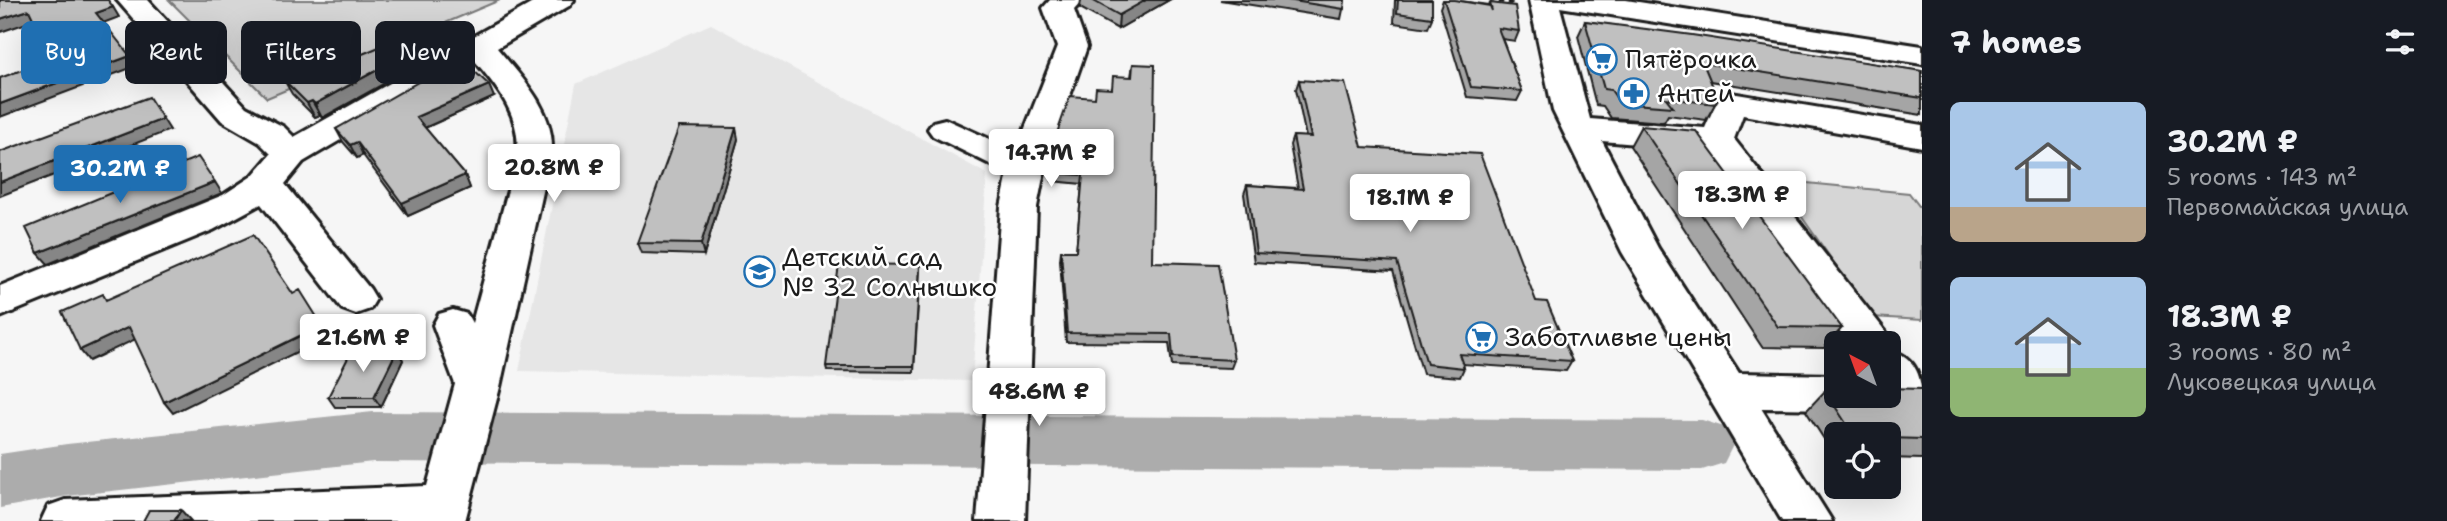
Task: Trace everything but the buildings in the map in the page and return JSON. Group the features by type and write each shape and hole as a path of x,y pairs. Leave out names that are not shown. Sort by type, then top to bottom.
{"street":[{"path":"132,0 234,114 272,135 291,153"},
{"path":"0,302 200,221 265,184 291,153 559,0"},
{"path":"1002,503 1019,207 1027,167 1072,47 1058,8 1068,0"},
{"path":"1569,0 1922,55"},
{"path":"1531,6 1570,111 1641,251 1808,521"},
{"path":"65,521 444,513 528,188 535,142 533,122 525,105 479,46"},
{"path":"1717,140 1731,103 1922,136"},
{"path":"1579,128 1717,140 1862,331"},
{"path":"945,129 1009,162 1027,167"},
{"path":"265,184 356,299"},
{"path":"453,325 478,387"},
{"path":"1727,390 1824,392"}],"path":[{"path":"1490,0 1531,6"}],"shaded area":[{"path":"169,0 500,0 450,21 375,21 375,53 361,58 361,21 241,21 241,72 227,58 227,21 190,21"},
{"name":"Детский сад № 32 Солнышко","path":"711,24 987,174 972,381 519,371 576,84"},
{"path":"253,84 300,84 267,98"},
{"path":"1776,180 1909,193 1922,210 1922,320 1872,317"}],"waterway":[{"path":"0,481 67,470 373,437 1702,445"}],"place":[{"name":"Пятёрочка","path":"1602,59"},
{"name":"Антей","path":"1634,93"},
{"name":"Детский сад № 32 Солнышко","path":"759,272"},
{"name":"Заботливые цены","path":"1482,337"}]}
